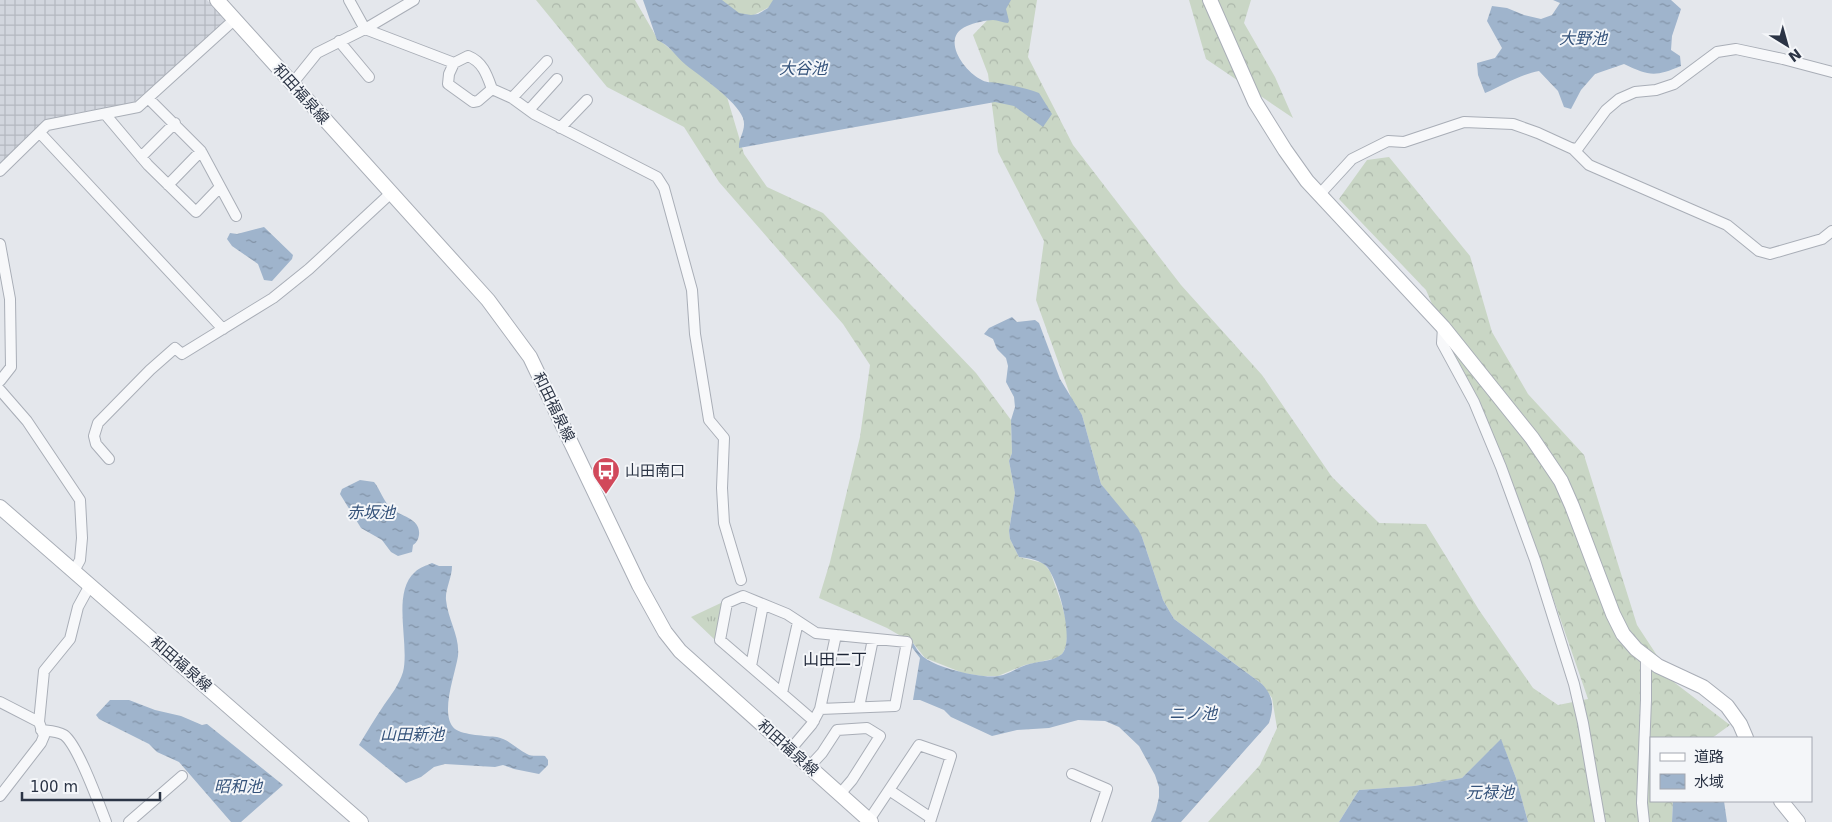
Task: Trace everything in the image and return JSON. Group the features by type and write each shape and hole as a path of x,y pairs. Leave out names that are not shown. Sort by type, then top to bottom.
{"main road":[{"name":"和田福泉線","path":"217,0 488,300 530,357 639,585 665,632 680,651 870,821"},
{"path":"1210,0 1255,102 1285,150 1319,195 1443,326 1532,438 1560,481 1572,506 1613,614 1623,634 1636,650 1658,666 1703,687 1719,700 1740,724 1746,737"},
{"name":"和田福泉線","path":"0,507 361,822"},
{"path":"1782,802 1798,822"}],"street":[{"path":"349,0 365,29 454,63"},
{"path":"292,84 317,53 365,29 414,0"},
{"path":"0,171 47,126 138,107 235,19"},
{"path":"339,41 369,77"},
{"path":"1572,149 1578,148 1606,110 1619,99 1635,92 1656,90 1674,84 1718,52 1736,49 1832,72"},
{"path":"492,89 478,101 473,102 448,84 449,74 454,63 468,56 477,60 485,71 492,89 512,98 560,128 656,177 664,188 692,290 695,334 709,420 724,438 722,488 724,523 741,580"},
{"path":"512,98 548,61"},
{"path":"529,110 558,79"},
{"path":"148,98 201,151 236,216"},
{"path":"560,128 587,100"},
{"path":"105,114 141,157 196,212 220,187"},
{"path":"1319,195 1352,159 1388,141 1404,142 1464,122 1513,124 1572,149 1589,165 1727,225 1764,253 1770,254 1822,239 1832,231"},
{"path":"141,157 175,124"},
{"path":"40,133 223,329"},
{"path":"168,185 201,151"},
{"path":"109,459 96,444 94,436 98,423 150,370 175,348 182,354 273,298 310,268 391,193"},
{"path":"0,244 10,299 11,357 11,367 0,381"},
{"path":"1443,326 1442,343 1474,402 1501,467 1535,560 1574,684 1583,723 1600,822"},
{"path":"0,390 27,421 80,500 82,538 80,560 74,571"},
{"path":"0,796 41,743 44,736 40,726 44,671 70,639 78,606 90,585"},
{"path":"814,721 720,640 727,603 743,596 787,614 816,633 908,642 895,706 820,709"},
{"path":"750,666 763,605"},
{"path":"782,693 798,622"},
{"path":"790,750 814,721 820,709 836,635"},
{"path":"858,707 872,639"},
{"path":"1644,822 1642,803 1646,657"},
{"path":"0,702 40,726 65,736 70,741 85,771 106,822"},
{"path":"809,767 822,753 837,730 867,728 880,736 852,780 840,794"},
{"path":"870,821 889,790 919,745 951,756 931,820 889,790"},
{"path":"1072,774 1107,789 1096,822"},
{"path":"130,822 182,776"}],"shaded area":[{"path":"0,0 207,0 224,19 224,25 133,103 71,114 44,123 0,164"}],"green space":[{"path":"536,0 635,0 657,38 727,97 744,154 767,187 823,213 976,373 1011,420 1012,453 1009,461 1015,493 1009,531 1010,539 1019,557 1043,563 1050,571 1068,627 1066,646 1063,653 1057,658 1025,665 998,676 963,673 925,658 913,643 887,628 819,598 830,562 860,437 870,365 843,324 719,182 684,127 607,87"},
{"path":"719,0 778,0 777,3 746,19"},
{"path":"1007,0 1037,0 1028,57 1073,145 1181,285 1262,375 1332,477 1379,523 1426,524 1479,610 1533,688 1558,705 1588,699 1530,531 1426,290 1339,199 1367,160 1389,157 1470,256 1492,332 1528,394 1584,455 1637,625 1675,683 1730,725 1713,737 1650,737 1650,802 1673,802 1672,822 1528,822 1516,778 1501,740 1462,778 1414,786 1359,790 1339,822 1208,822 1260,765 1277,728 1272,698 1262,684 1174,619 1163,600 1142,537 1101,484 1082,415 1073,403 1036,300 1044,241 998,152 988,74 973,35"},
{"path":"1189,0 1251,0 1244,23 1275,77 1293,118 1206,59"},
{"path":"723,602 715,640 691,617"}],"water":[{"name":"大谷池","path":"643,0 722,0 739,13 751,15 758,14 768,8 773,0 1011,0 1006,9 1008,23 995,20 987,21 970,25 959,31 955,38 957,53 973,75 986,82 1018,87 1039,93 1052,114 1043,127 1014,106 995,102 739,148 744,122 739,111 718,89 657,40"},
{"name":"大野池","path":"1553,0 1671,0 1681,9 1672,36 1671,50 1680,56 1681,66 1665,72 1652,74 1624,64 1595,74 1581,90 1571,109 1564,107 1558,91 1539,71 1518,77 1485,93 1478,75 1477,63 1495,58 1502,48 1487,21 1492,6 1507,8 1541,19 1552,15 1560,3"},
{"path":"264,227 293,255 292,259 272,281 264,280 258,264 232,246 227,239 230,233 237,234"},
{"name":"ニノ池","path":"1012,317 1017,322 1035,320 1039,323 1060,379 1082,415 1101,484 1138,529 1163,600 1174,619 1262,684 1271,698 1272,712 1269,723 1181,822 1151,822 1159,797 1159,787 1155,775 1139,746 1119,727 1105,721 1078,720 1049,728 1017,730 992,736 951,717 944,710 920,700 913,700 920,658 911,646 913,643 923,657 931,662 950,669 982,676 1002,675 1026,665 1054,659 1062,654 1066,647 1067,636 1064,610 1051,574 1047,567 1041,563 1019,557 1010,539 1009,531 1015,493 1009,461 1012,453 1011,420 1015,407 1014,397 1006,382 1008,366 1006,358 997,349 993,339 984,334 989,328"},
{"name":"赤坂池","path":"360,480 374,482 391,508 410,518 417,525 419,535 413,545 412,552 398,556 391,552 382,540 361,528 340,494 342,489"},
{"name":"山田新池","path":"432,563 439,566 452,566 446,600 456,635 458,656 449,695 448,715 450,723 459,731 501,738 529,755 545,756 548,760 548,765 539,774 503,765 495,767 445,764 434,767 421,777 406,783 359,745 395,690 403,672 405,661 403,605 408,581 417,570"},
{"name":"昭和池","path":"110,700 129,700 155,710 181,716 202,725 207,724 283,785 241,822 231,822 179,762 157,752 149,744 99,719 96,715"},
{"name":"元禄池","path":"1501,739 1516,778 1528,822 1339,822 1359,790 1414,786 1462,778"},
{"path":"1673,802 1724,802 1727,822 1672,822"}],"place":[{"name":"山田南口","path":"606,495"}],"district":[{"name":"山田二丁","path":"835,659"}]}
